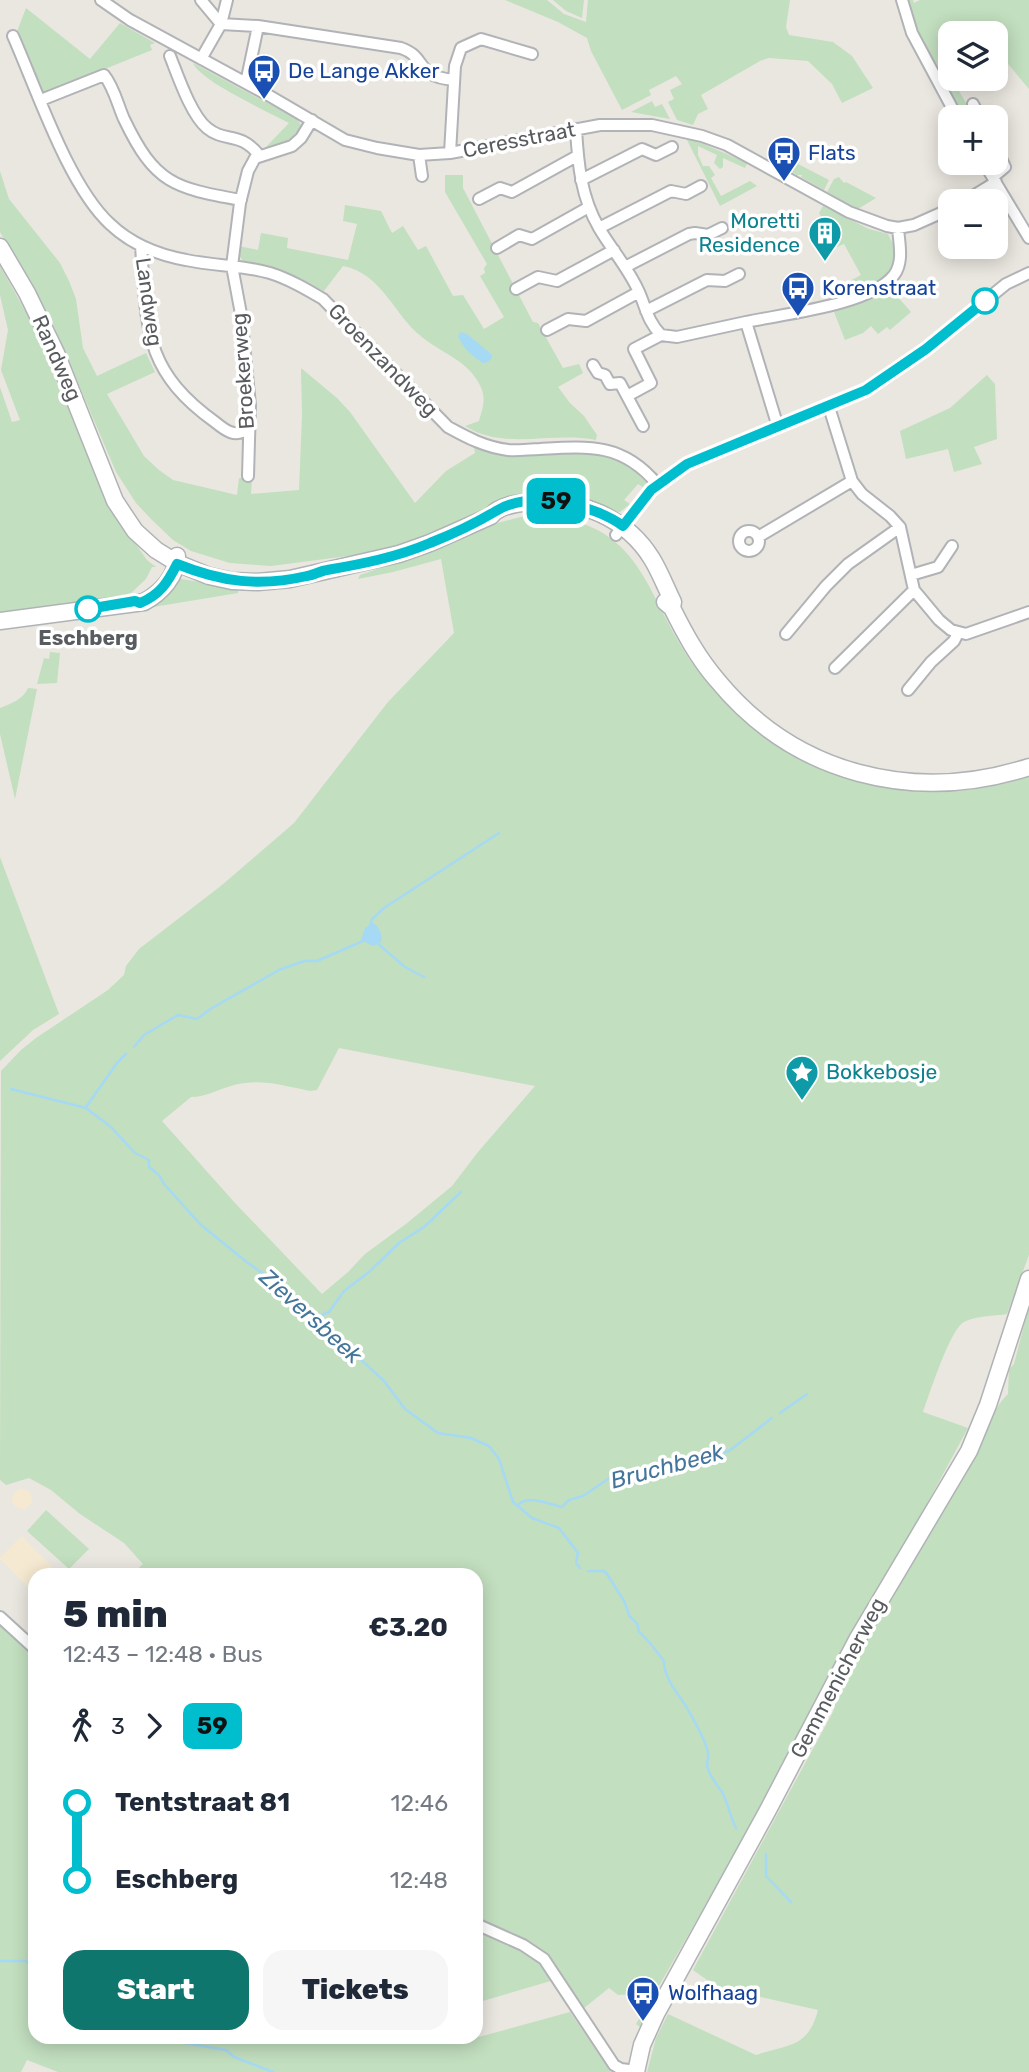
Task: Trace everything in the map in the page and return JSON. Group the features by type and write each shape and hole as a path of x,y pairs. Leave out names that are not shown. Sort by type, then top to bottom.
{"main road":[{"name":"Randweg","path":"0,247 52,345 104,473 109,476 139,523 174,558 231,572 317,572 399,554 491,516 531,510 555,510 620,531 641,543 652,559 673,603 672,608 696,652 731,696 776,734 817,757 871,776 926,784 978,780 1029,767"},
{"path":"0,621 135,601 144,602 161,591 174,558"},
{"name":"Gemmenicherweg","path":"636,2072 642,2045 656,2014 768,1810 858,1638 969,1451 988,1405 1029,1279"}],"street":[{"name":"Ceresstraat","path":"101,0 130,20 345,139 419,155 450,153 600,125 652,125 702,136 727,145 849,212 898,228"},
{"path":"201,0 221,24 258,26 401,48 411,51 426,72 454,80"},
{"path":"201,59 221,24 227,0"},
{"path":"902,0 912,33 951,105"},
{"path":"246,83 258,26"},
{"name":"Groenzandweg","path":"13,36 57,139 88,199 111,225 141,246 187,261 271,274 299,285 323,299 448,427 474,441 511,450 594,446 614,451 629,459 657,484"},
{"path":"450,153 454,80 461,48 481,39 533,54"},
{"path":"170,56 201,122 215,133 245,141 259,155"},
{"path":"41,100 104,75 141,152 159,174 183,188 241,200"},
{"path":"232,266 234,240 248,171 259,155 292,146 301,138 312,120"},
{"path":"576,129 581,180 589,206 661,335"},
{"path":"581,180 642,149 656,155 672,147"},
{"path":"419,155 422,176"},
{"path":"479,199 500,188 512,192 577,156"},
{"path":"991,175 1029,238"},
{"path":"982,189 998,175"},
{"path":"599,228 671,191 686,194 701,186"},
{"path":"497,248 519,235 532,239 589,206"},
{"path":"627,396 651,383 634,349 661,335 677,337 848,300 879,287 888,282 899,266 898,228 938,216"},
{"path":"625,267 689,234 705,236 722,228"},
{"name":"Landweg","path":"141,246 151,339 167,376 190,403 226,430 242,434 248,429"},
{"path":"516,289 538,278 557,281 614,250"},
{"name":"Broekerweg","path":"232,266 241,314 250,405 248,476"},
{"path":"620,531 639,503 657,484 687,464 829,407 883,381 1006,284 1029,273"},
{"path":"646,311 707,280 725,281 739,274"},
{"path":"547,330 568,319 586,321 639,292"},
{"path":"746,322 778,427"},
{"path":"593,365 598,373 605,375 610,384 620,383 643,426"},
{"path":"829,407 852,481 862,494 900,527 914,590 939,620 958,633 965,634 1029,612"},
{"path":"758,537 852,481"},
{"path":"786,634 825,586 848,564 900,527"},
{"path":"911,575 937,567 952,546"},
{"path":"835,668 914,590"},
{"path":"908,690 958,633"},
{"path":"0,1617 28,1643"},
{"path":"483,1927 537,1953 553,1971 614,2065 636,2072"}],"green space":[{"path":"505,0 547,0 564,14 586,22 588,0 790,0 786,27 789,35 833,42 852,56 873,88 842,103 832,84 808,61 769,58 701,95 708,109 698,114 693,125 677,120 668,102 674,99 670,90 682,84 676,76 649,90 651,95 622,110 587,38 558,22"},
{"path":"553,0 584,0 582,18 566,11"},
{"path":"905,0 913,0 914,3 920,0 1029,0 1029,89 1008,64 1008,21 938,21 938,76 926,56"},
{"path":"26,8 90,59 120,23 155,43 150,45 152,50 43,94 16,34"},
{"path":"193,63 297,119 301,125 298,130 286,141 265,148 289,123 221,87"},
{"path":"947,91 959,91 967,105 955,105"},
{"path":"652,101 655,107 662,104 670,119 631,112"},
{"path":"688,137 747,163 745,168 723,158 723,167 720,169 714,163 717,155 698,146 698,155 703,166 709,166 715,175 711,178 721,196 750,181 757,186 720,206 687,140"},
{"path":"786,154 799,161 798,164 829,180 824,190 801,177 802,175 780,165 780,160"},
{"path":"0,171 9,199 60,263 69,281 76,299 83,348 97,376 146,353 155,372 107,394 144,456 173,480 237,495 239,478 252,479 251,494 299,490 301,368 350,412 415,503 446,471 475,453 474,448 511,454 601,452 625,462 647,483 644,488 638,484 624,500 630,504 620,512 504,501 419,540 379,552 271,566 230,563 191,551 173,540 151,519 136,503 116,472 53,324 0,232"},
{"path":"445,175 463,175 463,188 533,322 538,323 563,368 579,364 583,373 558,387 584,416 597,435 596,440 512,439 480,433 465,426 479,421 482,410 484,400 477,380 465,367 412,328 368,277 343,266 324,291 295,276 243,261 238,254 238,246 258,250 261,233 288,238 287,248 348,260 357,224 343,221 345,205 381,211 392,233 403,226 418,250 426,246 453,296 463,295 484,329 504,317 480,276 485,273 487,264 445,192"},
{"path":"839,177 844,183 876,198 858,209 827,192 834,179"},
{"path":"823,206 869,229 888,234 894,246 893,264 885,276 867,288 833,297 835,289 861,275 844,244 837,247 819,213"},
{"path":"0,266 37,332 109,506 147,560 156,567 152,567 146,579 131,593 0,615 0,387 12,422 20,420 1,370 8,330 0,295"},
{"path":"890,288 911,312 890,330 887,327 878,334 871,326 863,333 845,340 834,312 864,302"},
{"path":"987,375 995,384 997,439 974,447 982,464 954,472 948,449 906,459 900,431 950,408"},
{"path":"532,514 570,520 599,531 620,546 637,566 677,640 695,667 726,704 762,734 801,759 844,777 889,788 935,792 982,788 1029,776 1029,1255 1007,1314 979,1317 958,1327 940,1364 923,1412 968,1428 776,1782 656,1991 658,1996 640,2027 636,2024 647,2005 640,1999 631,1995 618,1995 609,1988 584,2008 541,1949 483,1922 483,1568 139,1568 143,1564 124,1543 80,1514 51,1490 29,1478 6,1485 0,1480 1,1071 36,1038 108,990 124,975 126,966 139,949 222,885 294,823 388,702 454,633 441,559 358,579 360,575 435,549 482,527","holes":["339,1048 535,1086 452,1186 365,1254 322,1294 162,1121 191,1097 244,1083 317,1090"]},
{"path":"175,578 238,588 238,593 117,613"},
{"path":"50,652 60,653 57,683 37,684 44,658 49,659"},
{"path":"28,688 37,689 15,799 0,734 0,708 20,698"},
{"path":"0,857 59,1014 33,1030 0,1061"},
{"path":"1029,1306 1029,2072 647,2072 656,2038 668,2014 756,2055 796,2043 809,2032 814,2022 818,2010 725,1989 714,1985 693,1970 834,1710 832,1707 865,1644 974,1460 997,1409 1008,1394 1009,1369 1014,1364"},
{"path":"46,1510 89,1549 68,1568 27,1531"},
{"path":"0,1621 28,1647 28,2044 483,2044 483,2036 570,2012 611,2072 58,2072 27,2060 21,2072 0,2072"},
{"path":"483,1933 538,1960 554,1980 483,2001"}],"sand":[{"path":"18,1489 26,1489 32,1499 26,1509 18,1509 12,1503 12,1495"},
{"path":"22,1536 53,1568 28,1568 28,1587 0,1557"}],"water":[{"path":"461,332 491,354 492,358 483,363 472,355 458,336"},
{"path":"373,923 379,928 381,942 373,946 361,940 365,928"}],"waterway":[{"path":"370,926 372,919 384,908 499,833"},
{"path":"134,1047 144,1035 178,1015 197,1019 279,970 304,961 317,961 363,941"},
{"path":"376,942 405,967 424,977"},
{"path":"86,1107 126,1054"},
{"name":"Zieversbeek","path":"11,1089 86,1108 111,1127 135,1153 149,1160 149,1167 159,1175 201,1225 288,1291 336,1340 384,1381 405,1409 438,1433 471,1438 489,1446 499,1459 513,1502 532,1518 559,1528 578,1553 576,1563 580,1568"},
{"path":"317,1317 329,1312 344,1291 369,1272 399,1243 424,1227 461,1192"},
{"name":"Bruchbeek","path":"780,1413 807,1394"},
{"name":"Bruchbeek","path":"519,1504 534,1500 562,1507 569,1500 583,1496 614,1475 635,1479 683,1459 729,1451 772,1418"},
{"name":"Zieversbeek","path":"588,1571 604,1571 607,1574 624,1601 630,1617 637,1623 639,1632 664,1661 669,1681 702,1737 708,1753 709,1771 724,1796 736,1828"},
{"name":"Zieversbeek","path":"766,1854 766,1876 791,1902"},
{"path":"0,1961 28,1963"},
{"path":"191,2044 226,2050 234,2057 273,2072"}],"bus line":[{"name":"59","path":"88,609 135,601 140,603 150,598 163,588 177,564 209,576 241,582 267,582 311,576 317,572 399,554 443,538 491,516 499,509 524,503 547,500 569,503 606,515 623,526 651,490 687,464 848,399 883,381 985,301"}],"place":[{"name":"De Lange Akker","path":"264,101"},
{"name":"Flats","path":"784,183"},
{"name":"Moretti Residence","path":"825,263"},
{"name":"Korenstraat","path":"798,318"},
{"name":"Eschberg","path":"88,609"},
{"name":"Bokkebosje","path":"802,1102"},
{"name":"Wolfhaag","path":"643,2023"}]}
